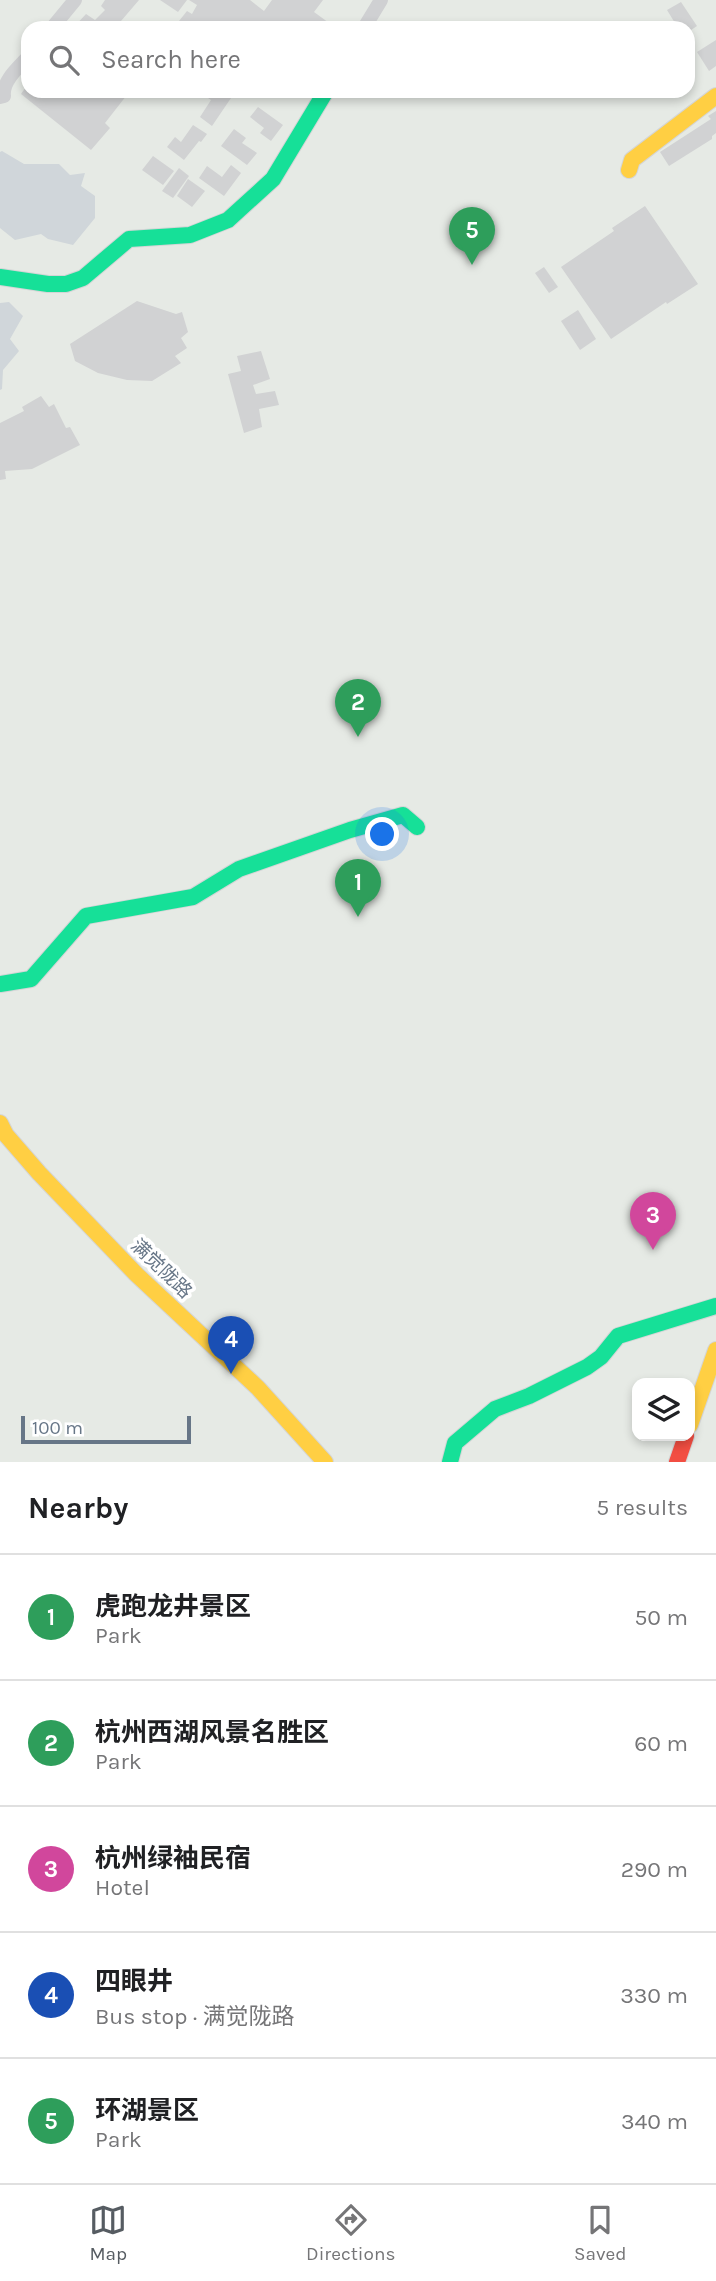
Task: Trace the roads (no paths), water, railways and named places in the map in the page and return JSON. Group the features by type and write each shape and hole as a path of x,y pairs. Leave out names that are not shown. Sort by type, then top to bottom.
{"street":[{"path":"58,21 75,0"},
{"path":"368,21 381,0"},
{"path":"0,97 4,96 3,90 8,81 21,65"},
{"path":"629,170 632,160 716,96"},
{"path":"0,277 66,284 83,278 128,239 190,235 228,220 273,179 322,98"},
{"path":"0,984 30,979 86,916 193,897 239,869 350,830 403,815 416,827"},
{"name":"满觉陇路","path":"2,1131 137,1275 258,1388 325,1462"},
{"path":"450,1462 455,1443 495,1409 587,1367 601,1357 618,1336 716,1307"},
{"path":"695,1411 716,1350"},
{"path":"677,1462 684,1441"}],"place":[{"name":"环湖景区","path":"472,265"},
{"name":"杭州西湖风景名胜区","path":"358,737"},
{"name":"虎跑龙井景区","path":"358,917"},
{"name":"杭州绿袖民宿","path":"653,1250"},
{"name":"四眼井","path":"231,1374"}]}
